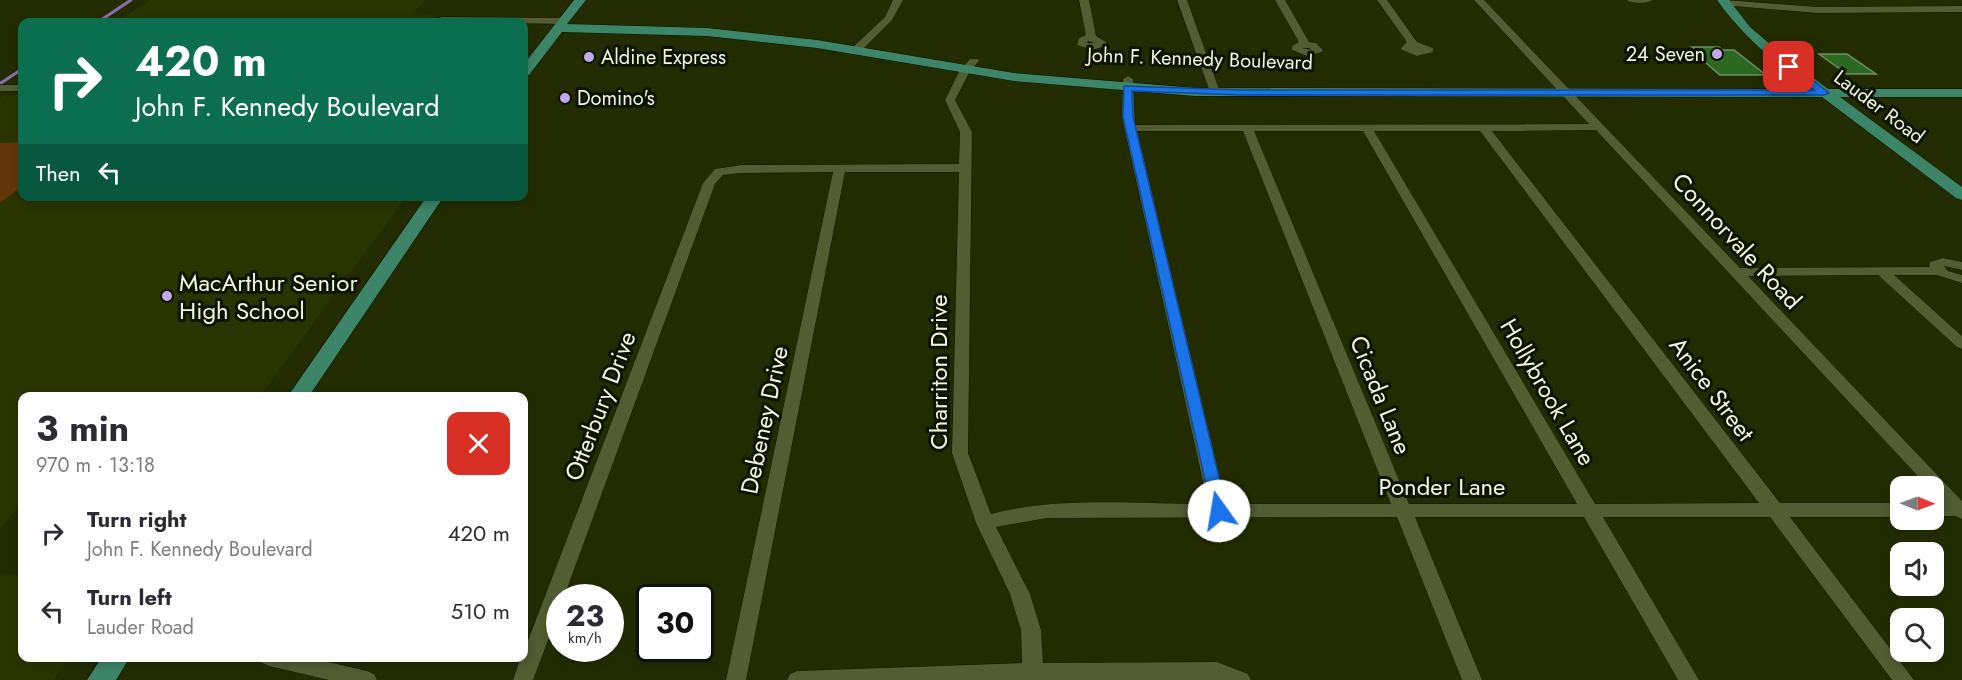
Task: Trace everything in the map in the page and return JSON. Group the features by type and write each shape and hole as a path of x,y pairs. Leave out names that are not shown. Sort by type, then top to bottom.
{"main road":[{"path":"528,67 580,0"},
{"name":"Lauder Road","path":"1724,2 1757,41 1962,195"},
{"name":"John F. Kennedy Boulevard","path":"561,24 711,28 861,46 969,66 1128,84 1213,87 1962,93"},
{"name":"John F. Kennedy Boulevard","path":"1562,88 1809,82 1962,82"},
{"path":"301,392 433,201"},
{"path":"101,680 114,662"}],"street":[{"path":"861,46 889,18 898,0"},
{"path":"1084,0 1091,38"},
{"path":"1182,0 1213,87"},
{"path":"1280,0 1305,44"},
{"path":"1382,0 1414,44"},
{"name":"Connorvale Road","path":"1479,0 1961,510"},
{"path":"1631,0 1647,0"},
{"path":"1901,0 1917,9"},
{"path":"1724,2 1817,10 1962,9"},
{"name":"John F. Kennedy Boulevard","path":"528,23 561,24"},
{"name":"John F. Kennedy Boulevard","path":"528,28 561,24"},
{"name":"Charriton Drive","path":"969,66 950,100 966,132 960,453 985,523 1020,594 1030,630 1033,676"},
{"path":"1128,84 1128,117 1219,511"},
{"path":"0,88 18,88"},
{"name":"Hollybrook Lane","path":"1366,127 1689,680"},
{"name":"Anice Street","path":"1483,127 1904,680"},
{"path":"1131,128 1599,127"},
{"name":"Cicada Lane","path":"1247,128 1472,680"},
{"name":"Otterbury Drive","path":"523,680 709,183 719,172 741,169 967,168"},
{"name":"Debeney Drive","path":"736,680 840,169"},
{"path":"1939,271 1935,266 1939,262 1962,266"},
{"path":"1881,271 1962,344"},
{"path":"1736,272 1939,271 1962,279"},
{"name":"Ponder Lane","path":"985,523 1014,515 1047,511 1890,510"},
{"path":"1944,510 1961,510"},
{"path":"290,662 367,680"},
{"path":"797,680 1217,671 1241,680"}],"shaded area":[{"path":"150,0 425,0 411,15 436,15 433,18 122,18"},
{"name":"MacArthur Senior High School","path":"4,95 18,95 18,201 403,201 263,392 18,392 18,509 0,529 0,98"},
{"path":"18,142 18,189 0,203 0,143"},
{"path":"0,574 18,576 18,662 66,662 53,680 0,680"}],"building":[{"path":"1692,47 1719,47 1722,50 1734,50 1766,75 1720,75 1691,50 1696,50"},
{"path":"1819,54 1847,54 1876,74 1847,74"}],"waterway":[{"path":"104,18 131,0"},
{"path":"1,83 18,72"}],"place":[{"name":"24 Seven","path":"1717,54"},
{"name":"Aldine Express","path":"589,57"},
{"name":"Domino's","path":"565,98"},
{"name":"MacArthur Senior High School","path":"167,296"}],"route":[{"path":"1219,511 1128,117 1127,88 1242,93 1824,93 1789,67"}]}
